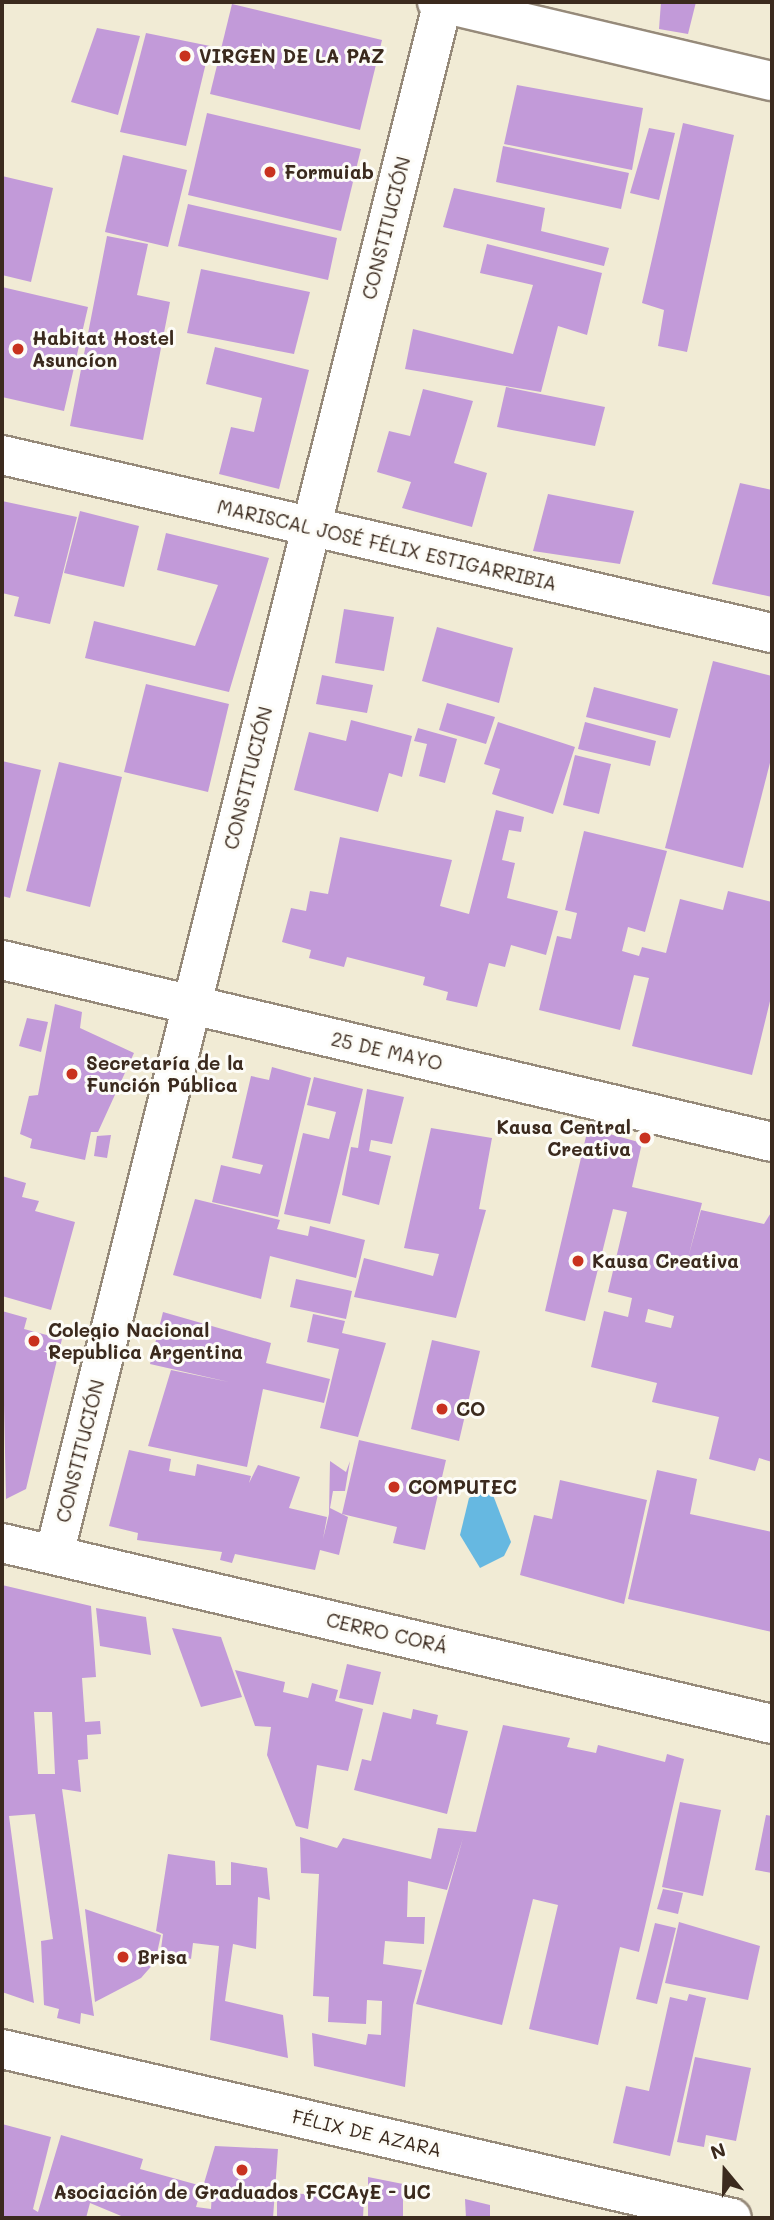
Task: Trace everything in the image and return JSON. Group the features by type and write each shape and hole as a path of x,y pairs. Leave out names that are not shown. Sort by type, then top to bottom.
{"street":[{"path":"441,2 772,81"},
{"name":"CONSTITUCIÓN","path":"54,1555 441,2"},
{"name":"MARISCAL JOSÉ FÉLIX ESTIGARRIBIA","path":"2,454 311,529 772,633"},
{"name":"25 DE MAYO","path":"2,960 772,1142"},
{"name":"CERRO CORÁ","path":"2,1543 772,1724"},
{"name":"FÉLIX DE AZARA","path":"2,2049 732,2218"}],"water":[{"path":"482,1491 493,1495 511,1542 504,1556 480,1568 460,1535 469,1498"}],"building":[{"path":"661,2 696,2 688,34 659,29"},
{"path":"232,4 382,40 360,130 210,94"},
{"path":"97,28 140,36 118,115 71,102"},
{"path":"146,33 210,46 186,146 120,132"},
{"path":"517,85 643,108 632,170 504,144"},
{"path":"207,113 361,149 341,231 188,195"},
{"path":"683,123 734,135 687,352 658,346 664,310 642,303"},
{"path":"649,128 675,133 659,200 630,193"},
{"path":"503,146 629,173 621,209 496,182"},
{"path":"123,155 187,170 168,247 105,232"},
{"path":"2,176 53,188 31,282 2,275"},
{"path":"454,188 545,208 541,231 609,248 604,266 443,227"},
{"path":"188,204 337,238 328,280 178,246"},
{"path":"107,236 148,244 137,295 170,302 143,440 70,426"},
{"path":"487,244 602,273 587,335 558,326 541,392 405,369 413,329 513,354 533,285 480,273"},
{"path":"201,269 310,292 294,354 187,333"},
{"path":"2,287 88,307 64,411 2,397"},
{"path":"215,347 309,370 279,489 219,474 231,427 254,432 262,398 206,384"},
{"path":"506,387 605,407 595,446 497,427"},
{"path":"423,389 473,401 454,463 487,473 472,527 402,508 411,482 377,472 389,431 410,436"},
{"path":"740,483 772,490 772,597 712,584"},
{"path":"548,494 634,511 620,564 533,551"},
{"path":"2,501 77,517 50,624 14,616 19,597 2,593"},
{"path":"80,511 139,526 124,587 64,573"},
{"path":"166,533 269,558 229,692 85,658 94,621 195,646 218,585 157,570"},
{"path":"344,609 394,617 384,671 335,663"},
{"path":"437,627 513,648 499,703 422,681"},
{"path":"713,661 772,676 772,755 743,868 665,848"},
{"path":"322,675 373,685 367,713 316,704"},
{"path":"146,684 229,704 208,792 124,772"},
{"path":"594,687 678,709 670,738 586,717"},
{"path":"447,703 495,717 486,744 439,730"},
{"path":"351,720 412,736 402,777 389,773 378,812 294,790 309,732 346,741"},
{"path":"498,722 575,747 553,814 492,794 500,769 484,764"},
{"path":"585,722 656,741 650,766 578,749"},
{"path":"418,728 457,739 445,783 419,776 427,744 414,741"},
{"path":"575,755 611,764 599,814 563,805"},
{"path":"2,761 41,770 10,898 2,896"},
{"path":"59,762 122,777 90,907 26,891"},
{"path":"496,810 524,817 521,832 509,830 502,860 515,863 507,898 558,911 546,955 511,945 505,967 489,963 477,1007 446,1000 448,992 423,985 425,977 347,957 344,967 309,958 311,950 282,942 291,908 306,911 310,891 328,894 340,837 452,860 440,906 469,914"},
{"path":"584,831 667,851 645,932 628,927 622,951 639,956 642,947 666,953 680,899 723,910 728,891 772,902 772,993 752,1075 632,1046 649,978 634,975 620,1030 539,1010 557,936 571,939 577,913 565,910"},
{"name":"Secretaría de la Función Pública","path":"55,1004 82,1012 80,1028 134,1053 98,1132 91,1132 85,1160 30,1148 32,1139 20,1134 29,1096 38,1095"},
{"path":"27,1018 48,1022 41,1052 19,1046"},
{"path":"272,1067 311,1078 278,1217 212,1202 221,1165 260,1174 263,1165 232,1158 251,1076 269,1080"},
{"path":"314,1077 363,1089 330,1224 284,1214 303,1133 329,1139 336,1112 307,1105"},
{"path":"367,1089 404,1097 392,1144 371,1140 369,1151 391,1156 379,1205 342,1195 351,1147 358,1148"},
{"path":"431,1128 492,1138 479,1209 486,1210 456,1318 354,1297 364,1258 433,1276 439,1254 404,1248"},
{"path":"588,1128 642,1143 632,1187 702,1203 688,1258 701,1210 764,1224 772,1211 772,1462 759,1458 755,1471 709,1459 719,1417 652,1402 657,1383 591,1367 604,1311 628,1317 632,1298 608,1292 627,1212 613,1209 585,1321 545,1311","holes":["648,1309 674,1316 671,1328 645,1322"]},
{"path":"111,1135 107,1158 94,1156 97,1136"},
{"path":"2,1176 26,1183 22,1197 39,1201 35,1211 75,1222 51,1310 2,1296"},
{"path":"195,1199 280,1220 277,1229 308,1236 310,1226 365,1240 356,1278 270,1256 261,1299 173,1275"},
{"path":"296,1279 352,1291 346,1319 290,1307"},
{"path":"2,1311 27,1318 24,1329 62,1339 26,1489 6,1499"},
{"path":"163,1312 271,1343 266,1363 330,1379 324,1403 263,1389 247,1467 148,1446 171,1370 229,1382 150,1364"},
{"path":"313,1314 345,1321 342,1333 386,1343 358,1437 320,1428 339,1349 307,1342"},
{"name":"CO","path":"432,1340 480,1351 459,1441 411,1429"},
{"name":"COMPUTEC","path":"359,1440 446,1460 425,1550 393,1543 397,1527 342,1514"},
{"path":"129,1450 171,1459 169,1471 195,1476 197,1464 251,1476 249,1483 258,1465 300,1477 289,1508 327,1517 323,1539 329,1514 330,1461 346,1472 350,1461 345,1491 333,1491 330,1508 348,1517 339,1555 320,1550 315,1570 235,1554 232,1563 220,1560 222,1552 137,1540 138,1533 109,1526"},
{"path":"657,1470 697,1479 690,1514 772,1532 772,1632 628,1599"},
{"path":"560,1480 647,1500 624,1604 520,1575 534,1515 552,1519"},
{"path":"2,1585 91,1606 96,1677 82,1678 85,1722 100,1721 101,1734 87,1735 88,1759 78,1760 81,1792 62,1789 94,2016 81,2013 80,2024 57,2018 59,2009 44,2005 41,1941 53,1939 35,1814 9,1816 34,2003 2,1992","holes":["34,1712 52,1712 55,1774 38,1774"]},
{"path":"96,1608 146,1617 151,1655 100,1646"},
{"path":"172,1628 221,1637 242,1697 201,1707"},
{"path":"347,1664 381,1672 373,1705 339,1698"},
{"path":"235,1670 285,1682 283,1692 308,1698 312,1683 338,1690 335,1701 363,1709 348,1771 317,1765 308,1829 296,1826 267,1755 271,1727 255,1726"},
{"path":"413,1709 438,1715 436,1724 468,1731 447,1814 354,1790 362,1759 371,1761 383,1712 411,1719"},
{"path":"503,1725 570,1738 567,1747 596,1753 598,1745 665,1762 667,1754 684,1759 639,1952 620,1947 598,2045 529,2029 558,1905 533,1899 502,2025 416,2004 463,1838 447,1890 408,1881 407,1917 425,1917 424,1944 385,1941 383,1964 422,1970 413,2005 405,2087 314,2066 312,2033 366,2045 368,2034 381,2035 382,2001 367,2000 366,2024 328,2022 329,1997 313,1996 319,1874 301,1873 300,1837 337,1848 343,1838 431,1859 438,1828 476,1832"},
{"path":"680,1802 721,1810 703,1896 662,1887"},
{"path":"766,1815 772,1816 772,1873 755,1870"},
{"path":"168,1854 215,1861 216,1885 231,1885 231,1862 267,1868 270,1900 258,1897 256,1949 233,1944 225,2001 283,2015 288,2058 210,2040 219,1946 193,1943 191,1959 161,1949 163,1934 156,1931"},
{"path":"663,1889 683,1893 678,1914 657,1909"},
{"name":"Brisa","path":"85,1909 161,1935 155,1962 141,1978 95,2002"},
{"path":"679,1922 760,1946 748,2000 665,1983"},
{"path":"655,1923 676,1928 657,2004 636,1999"},
{"path":"689,1994 706,1998 670,2156 613,2143 626,2086 649,2091 670,1997 687,2001"},
{"path":"695,2057 751,2068 736,2141 706,2135 704,2147 677,2142"},
{"path":"2,2124 51,2137 33,2209 38,2212 61,2135 143,2159 140,2169 202,2186 196,2207 211,2209 212,2191 202,2190 215,2146 278,2149 273,2218 126,2218 90,2203 86,2218 2,2218"},
{"path":"368,2177 403,2184 403,2218 368,2218"},
{"path":"277,2193 364,2196 363,2218 277,2218"},
{"path":"465,2199 490,2205 490,2218 466,2218"}],"place":[{"name":"VIRGEN DE LA PAZ","path":"185,56"},
{"name":"Formuiab","path":"270,172"},
{"name":"Habitat Hostel Asuncíon","path":"18,349"},
{"name":"Secretaría de la Función Pública","path":"72,1074"},
{"name":"Kausa Central Creativa","path":"645,1138"},
{"name":"Kausa Creativa","path":"578,1261"},
{"name":"Colegio Nacional Republica Argentina","path":"34,1341"},
{"name":"CO","path":"442,1409"},
{"name":"COMPUTEC","path":"394,1487"},
{"name":"Brisa","path":"123,1957"},
{"name":"Asociación de Graduados FCCAyE - UC","path":"242,2170"}]}
